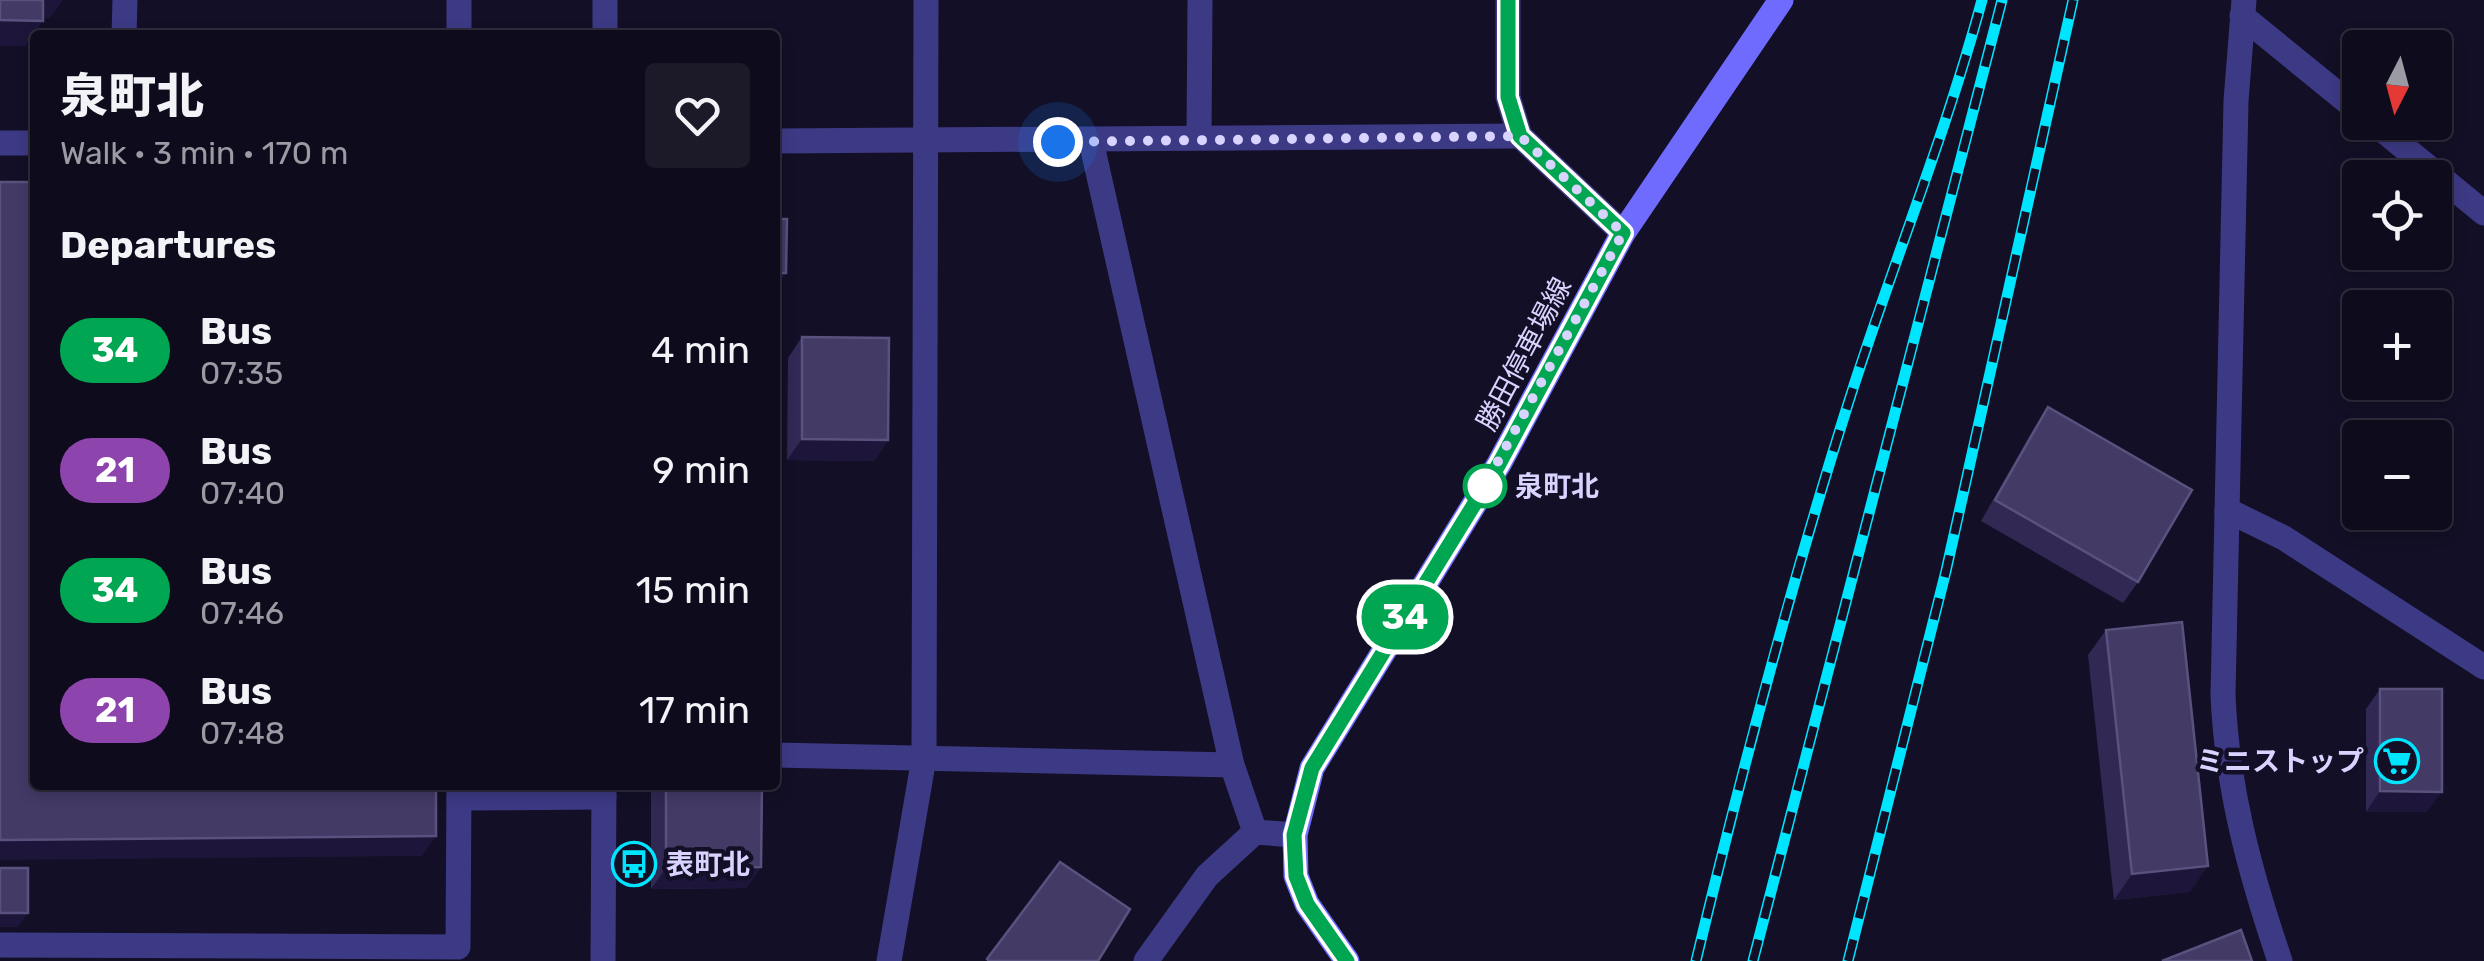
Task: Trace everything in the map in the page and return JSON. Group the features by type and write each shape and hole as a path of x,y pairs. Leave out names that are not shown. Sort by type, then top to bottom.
{"main road":[{"name":"勝田停車場線","path":"1347,961 1307,904 1296,876 1294,835 1312,768 1499,464 1623,233 1782,0"}],"street":[{"path":"124,30 125,0"},
{"path":"459,0 459,30"},
{"path":"605,0 606,30"},
{"path":"889,961 924,758 926,0"},
{"path":"1198,137 1200,0"},
{"path":"1508,0 1508,97 1520,136 1623,233"},
{"path":"2243,8 2342,96"},
{"path":"2243,8 2228,510 2226,758 2235,815 2280,961"},
{"path":"780,142 1520,136"},
{"path":"2395,140 2484,213"},
{"path":"1091,141 1232,765 1255,832"},
{"path":"0,143 30,143"},
{"path":"2228,510 2284,538 2484,667"},
{"path":"780,754 1232,765"},
{"path":"0,945 458,947 459,792 604,791 603,961"},
{"path":"1146,961 1206,876 1255,832 1294,835"}],"building":[{"path":"0,0 43,0 43,21 0,20"},
{"path":"0,182 30,182 30,790 436,790 436,836 0,840"},
{"path":"780,219 787,219 786,273 780,273"},
{"path":"802,337 889,338 888,440 802,439"},
{"path":"2048,407 2192,490 2138,582 1995,500"},
{"path":"2182,622 2208,866 2132,874 2106,630"},
{"name":"ミニストップ","path":"2380,689 2442,689 2442,792 2380,791"},
{"path":"666,790 762,790 761,867 666,868"},
{"path":"1060,862 1130,909 1098,961 989,961 987,959"},
{"path":"0,868 28,868 28,913 0,913"},
{"path":"2241,930 2252,961 2162,961"}],"railway":[{"path":"1696,961 1806,542 1982,0"},
{"path":"1753,961 2002,0"},
{"path":"1848,961 1946,571 2073,0"}],"bus line":[{"name":"34","path":"1347,961 1307,904 1296,876 1294,835 1312,768 1499,464 1623,233 1520,136 1508,97 1508,0"}],"place":[{"name":"泉町北","path":"1485,486"},
{"name":"ミニストップ","path":"2397,761"},
{"name":"表町北","path":"634,864"}],"route":[{"path":"1058,142 1198,137 1520,136 1623,233 1478,498 1485,486"}]}
